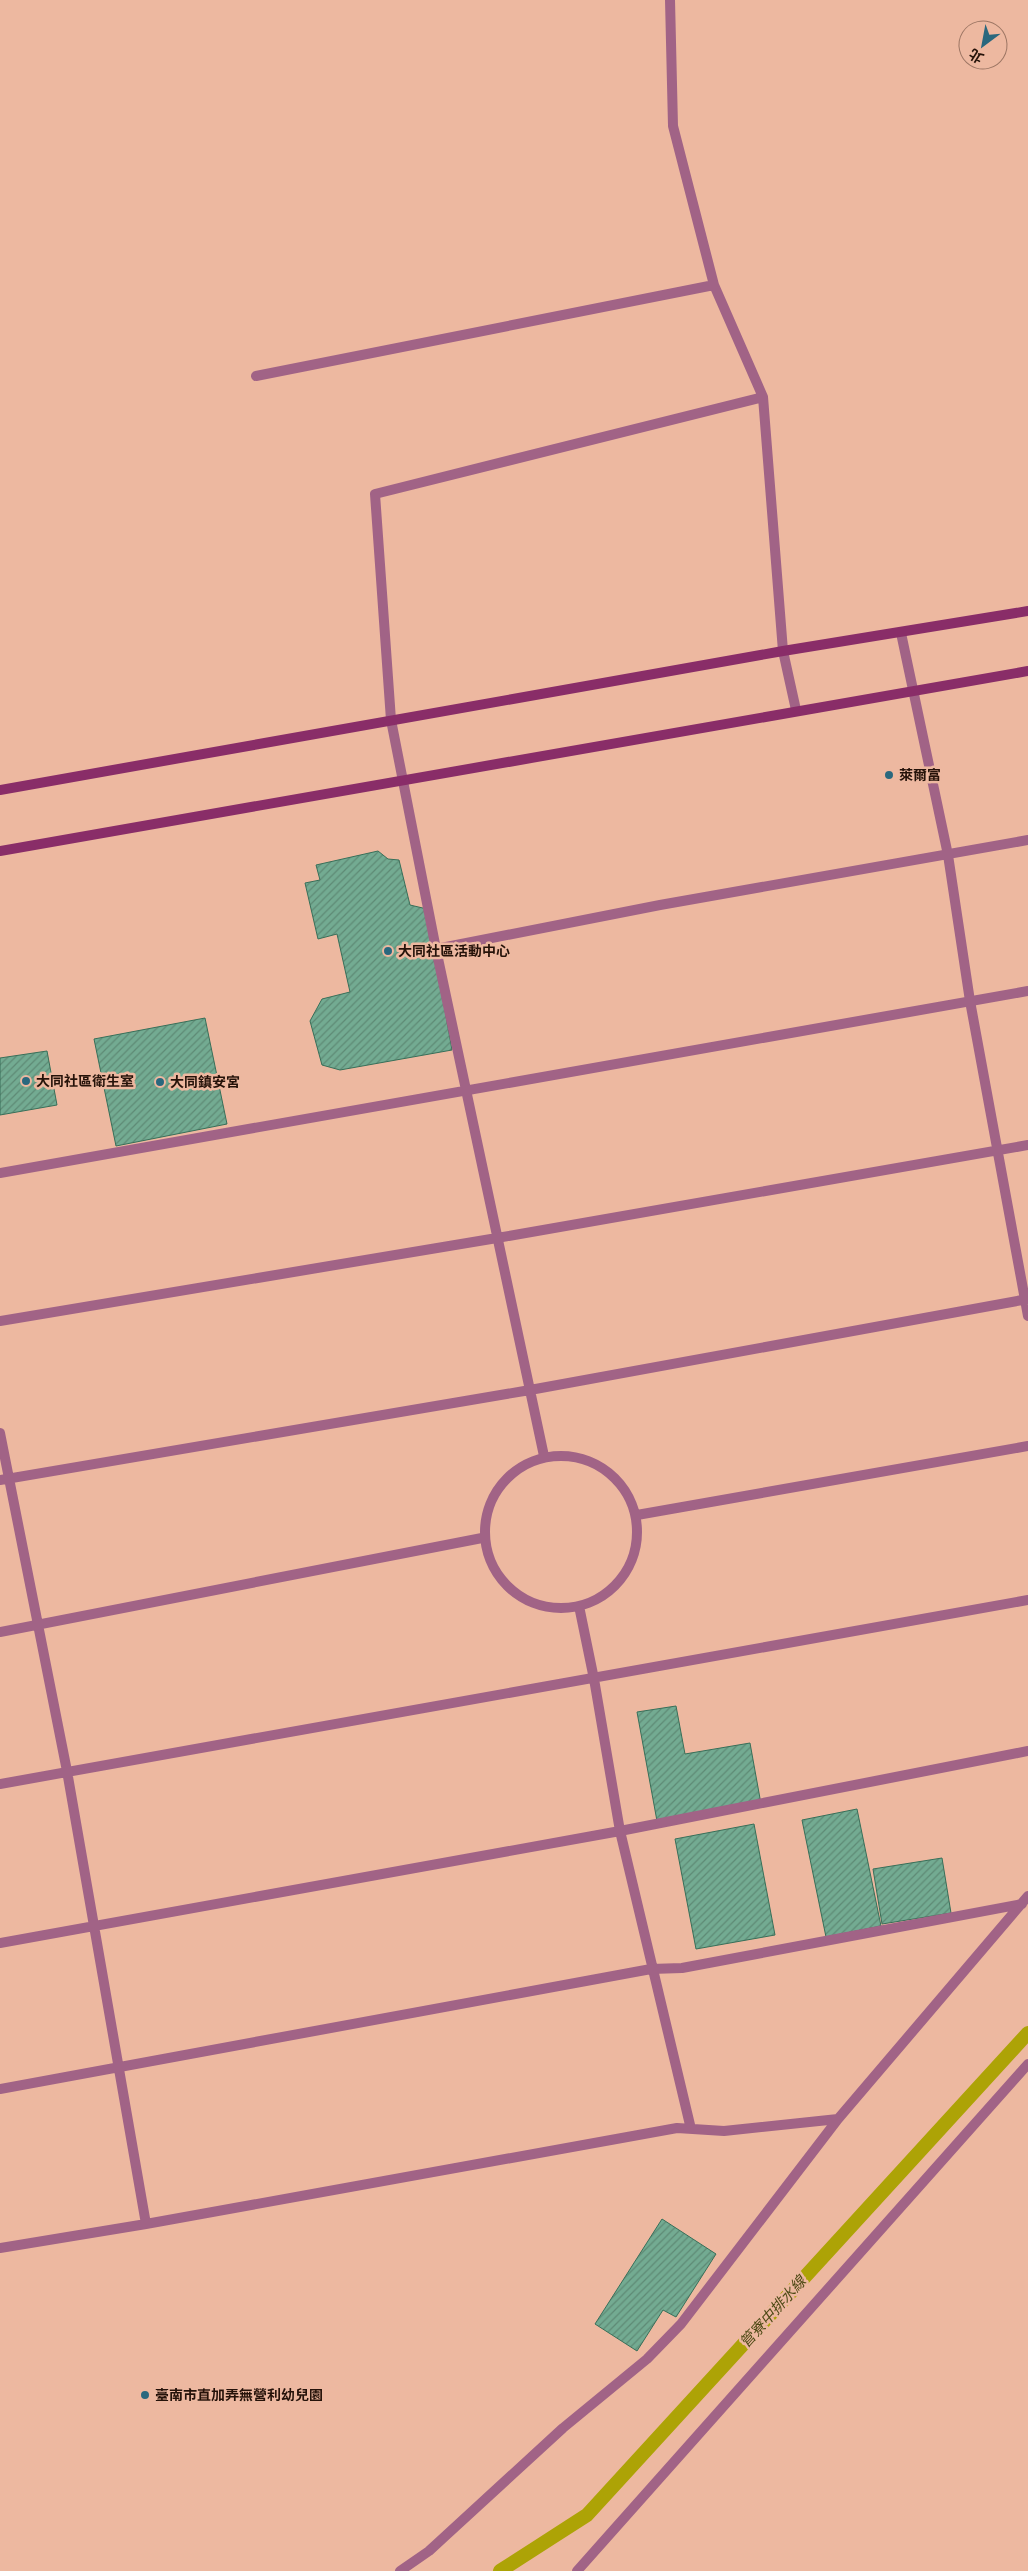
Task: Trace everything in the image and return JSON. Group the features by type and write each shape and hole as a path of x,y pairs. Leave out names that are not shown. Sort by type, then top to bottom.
{"main road":[{"path":"0,790 783,651 1028,611"},
{"path":"0,851 796,710 1028,671"}],"lane":[{"path":"670,0 673,126 714,285 763,397 783,651 796,710"},
{"path":"256,376 714,285"},
{"path":"544,1456 436,950 391,720 374,494 763,397"},
{"path":"901,633 948,855 970,1001 1028,1316"},
{"path":"436,950 660,905 1028,840"},
{"path":"0,1173 1028,991"},
{"path":"0,1321 497,1238 996,1150 1028,1146"},
{"path":"4,1480 530,1390 1026,1300"},
{"path":"0,1433 4,1480 66,1771 120,2066 146,2224"},
{"path":"637,1515 1028,1446"},
{"path":"544,1456 586,1459 620,1482 637,1515 638,1553 620,1582 599,1598 578,1606 553,1609 532,1603 516,1594 493,1569 482,1538 488,1507 505,1478 544,1456"},
{"path":"0,1632 482,1538"},
{"path":"0,1784 1028,1600"},
{"path":"578,1606 594,1679 620,1831 651,1969 691,2129"},
{"path":"0,1943 620,1831 1028,1751"},
{"path":"0,2089 651,1969 682,1968 1025,1900"},
{"path":"400,2571 429,2551 563,2428 647,2359 674,2331 838,2119 1025,1900"},
{"path":"577,2571 1028,2064"},
{"path":"0,2248 146,2224 677,2128 724,2131 838,2119"}],"building":[{"name":"大同社區活動中心","path":"378,851 388,859 399,860 410,905 427,909 452,1050 340,1070 322,1065 310,1021 322,999 350,992 337,934 318,939 305,883 320,880 316,865"},
{"name":"大同鎮安宮","path":"205,1018 227,1124 116,1146 94,1039"},
{"name":"大同社區衛生室","path":"47,1051 57,1105 0,1115 0,1058"},
{"path":"676,1706 685,1754 750,1743 761,1804 657,1821 637,1712"},
{"path":"857,1809 881,1926 826,1937 802,1820"},
{"path":"754,1824 775,1935 696,1949 675,1839"},
{"path":"942,1858 951,1913 882,1924 873,1869"},
{"path":"662,2219 716,2254 676,2317 663,2310 637,2351 595,2324"}],"waterway":[{"name":"管寮中排水線","path":"500,2571 587,2515 1028,2033"}],"place":[{"name":"萊爾富","path":"889,775"},
{"name":"大同社區活動中心","path":"388,951"},
{"name":"大同社區衛生室","path":"26,1081"},
{"name":"大同鎮安宮","path":"160,1082"},
{"name":"臺南市直加弄無營利幼兒園","path":"145,2395"}]}
